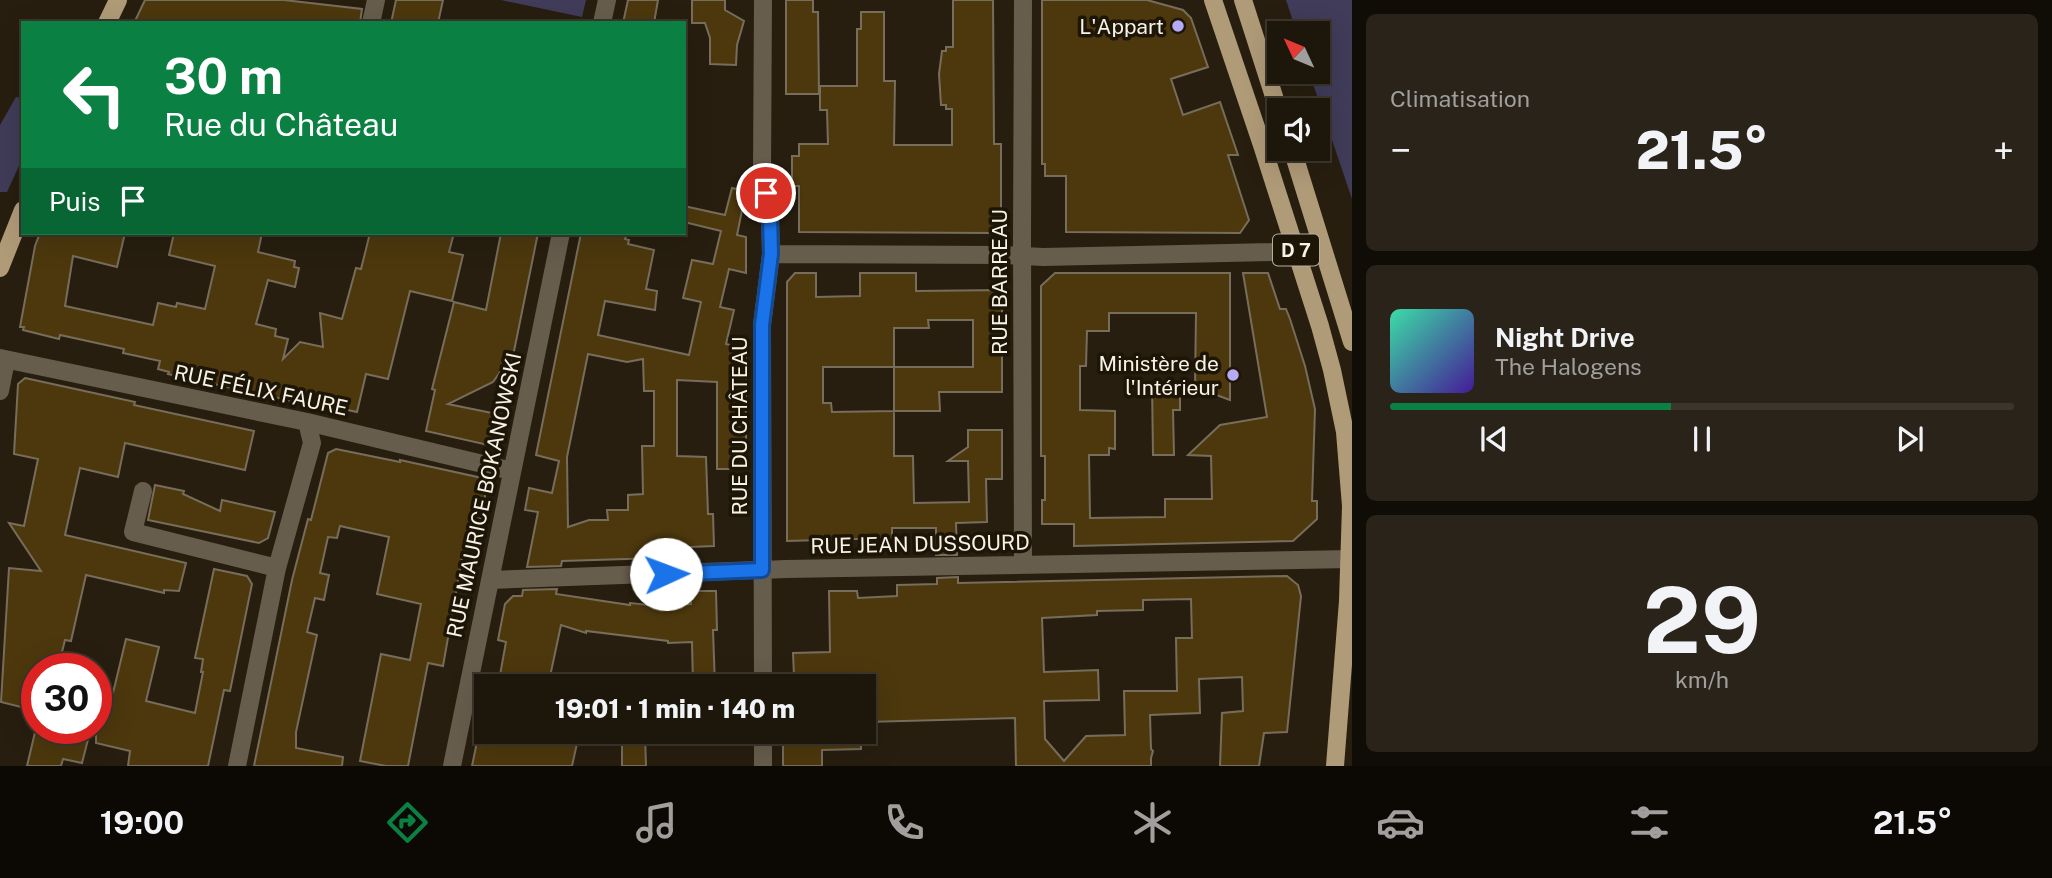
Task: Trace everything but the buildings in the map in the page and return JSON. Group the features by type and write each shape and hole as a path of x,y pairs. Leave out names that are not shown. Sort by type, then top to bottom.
{"main road":[{"path":"108,21 117,0"},
{"path":"1243,0 1274,98"},
{"name":"D 7","path":"1212,1 1326,346 1343,422 1349,471 1351,559 1335,766"},
{"name":"D 7","path":"1296,161 1352,342"},
{"path":"0,268 21,215"}],"street":[{"path":"371,21 376,0"},
{"path":"603,21 607,0"},
{"name":"RUE DU CHÂTEAU","path":"763,0 762,171 770,216 771,254 762,325 763,674"},
{"name":"RUE BARREAU","path":"1023,0 1023,564"},
{"name":"RUE MAURICE BOKANOWSKI","path":"452,766 561,235"},
{"path":"771,254 1043,257 1274,252 1284,249 1292,238"},
{"path":"0,391 3,359"},
{"name":"RUE FÉLIX FAURE","path":"3,359 307,422 512,471"},
{"path":"237,766 277,569 312,443 307,422"},
{"path":"143,491 133,532 277,569"},
{"name":"RUE JEAN DUSSOURD","path":"490,580 762,570 1351,559"},
{"path":"763,744 763,766"}],"shaded area":[{"path":"501,0 586,0 582,17"},
{"path":"1286,0 1352,0 1352,199 1330,134 1330,98 1318,98 1313,84 1330,84 1330,21 1293,21"},
{"path":"16,97 21,98 21,161 7,192 0,192 0,125"}],"place":[{"name":"L'Appart","path":"1178,26"},
{"name":"Ministère de l'Intérieur","path":"1233,375"}],"route":[{"path":"666,574 762,570 762,325 771,254 770,216 766,193"}]}
